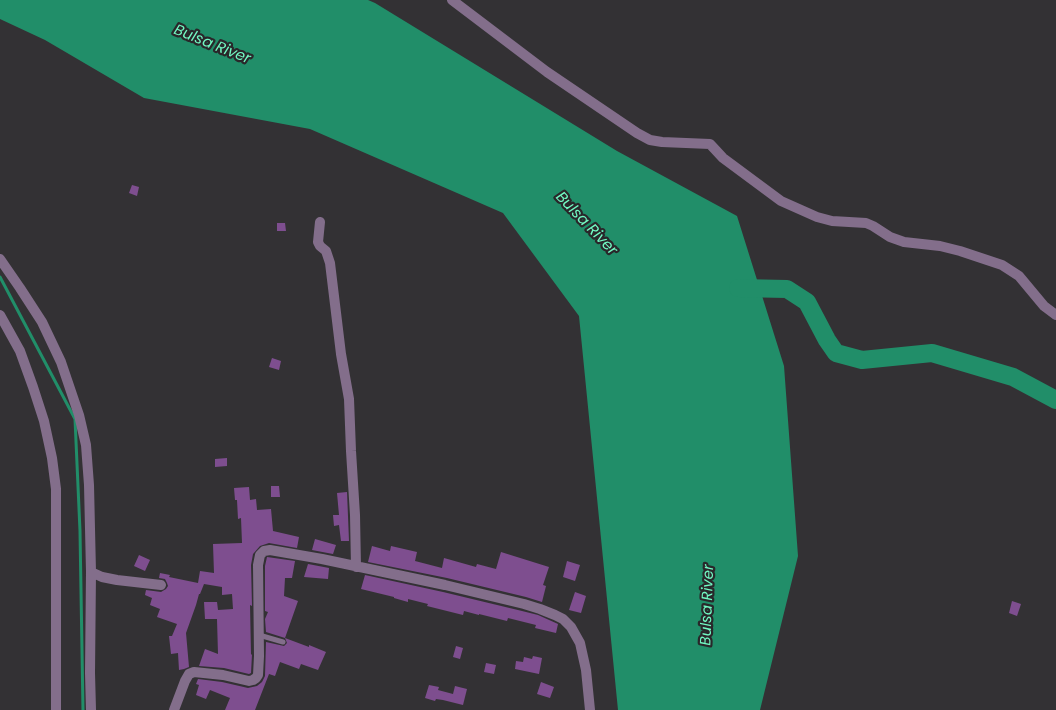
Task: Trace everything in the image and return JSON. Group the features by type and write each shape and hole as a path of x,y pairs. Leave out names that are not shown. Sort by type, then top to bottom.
{"street":[{"path":"452,0 547,72 650,140 710,144 724,158 781,201 817,217 832,221 866,223 890,238 904,242 940,246 1002,265 1019,276 1044,306 1056,315"},
{"path":"320,222 318,242 326,251 330,263 341,354 349,399 356,567"},
{"path":"0,259 42,322 61,362 79,415 86,445 91,572 91,710"},
{"path":"0,315 20,351 30,378 44,421 52,458 56,489 56,710"},
{"path":"174,710 184,681 189,674 194,672 223,675 249,681 258,675 258,565 260,555 264,551 270,550 445,585 524,604 564,619 580,643 586,670 590,710"},
{"path":"91,572 117,580 161,586"}],"lane":[{"path":"258,635 283,642"}],"water":[{"name":"Bulsa River","path":"0,0 368,0 617,151 737,216 784,366 798,556 760,710 618,710 579,316 503,213 310,129 144,98 45,40 0,19"}],"building":[{"path":"132,185 139,187 137,196 129,193"},
{"path":"277,223 285,223 286,231 277,231"},
{"path":"272,358 281,361 279,370 269,367"},
{"path":"227,458 227,466 215,467 215,459"},
{"path":"271,486 279,486 280,497 271,497"},
{"path":"249,487 250,500 256,499 257,510 271,509 273,531 299,537 297,548 269,543 260,546 253,554 251,565 252,606 250,605 251,673 199,666 205,649 218,654 217,619 205,619 204,602 217,602 218,610 233,609 232,594 222,595 222,587 204,584 186,633 189,667 179,670 178,653 171,654 169,636 172,636 177,624 157,617 160,609 150,605 152,598 145,595 146,590 161,592 166,589 167,583 165,579 159,578 160,573 170,575 169,577 198,583 200,571 214,573 213,544 242,543 241,518 238,519 234,488"},
{"path":"347,492 349,541 341,541 339,525 334,526 333,515 339,515 337,493"},
{"path":"315,539 336,545 333,554 312,550"},
{"path":"372,546 390,551 391,546 417,552 415,561 442,568 444,558 476,567 477,564 496,569 501,552 549,567 543,585 546,586 542,602 447,578 368,562"},
{"path":"139,555 150,560 145,571 134,566"},
{"path":"267,557 295,561 292,578 285,578 284,596 298,601 285,638 266,632 265,619 268,612 265,611 265,566"},
{"path":"567,561 580,565 575,581 563,577"},
{"path":"308,564 329,568 328,579 304,577"},
{"path":"365,575 538,615 558,624 556,633 535,628 536,625 508,618 507,621 464,611 463,615 427,606 428,604 408,599 408,602 361,589"},
{"path":"575,592 586,596 581,613 569,610"},
{"path":"1012,601 1021,604 1017,616 1009,613"},
{"path":"285,638 326,652 318,670 301,664 299,669 280,662 275,676 269,674 255,710 225,710 230,698 210,690 206,699 196,695 199,685 196,684 198,679 248,688 257,686 265,676 266,642 284,646 287,643"},
{"path":"456,646 463,648 460,659 453,657"},
{"path":"533,656 542,658 539,674 515,669 516,661 523,662 524,657 532,659"},
{"path":"486,663 496,665 494,674 484,672"},
{"path":"541,682 554,687 550,698 537,694"},
{"path":"429,685 439,687 438,690 453,694 455,686 467,689 463,705 425,698"}],"waterway":[{"path":"0,277 75,419 80,531 83,710"},
{"path":"738,288 787,289 807,302 836,353 862,360 932,353 1013,377 1056,400"}]}
